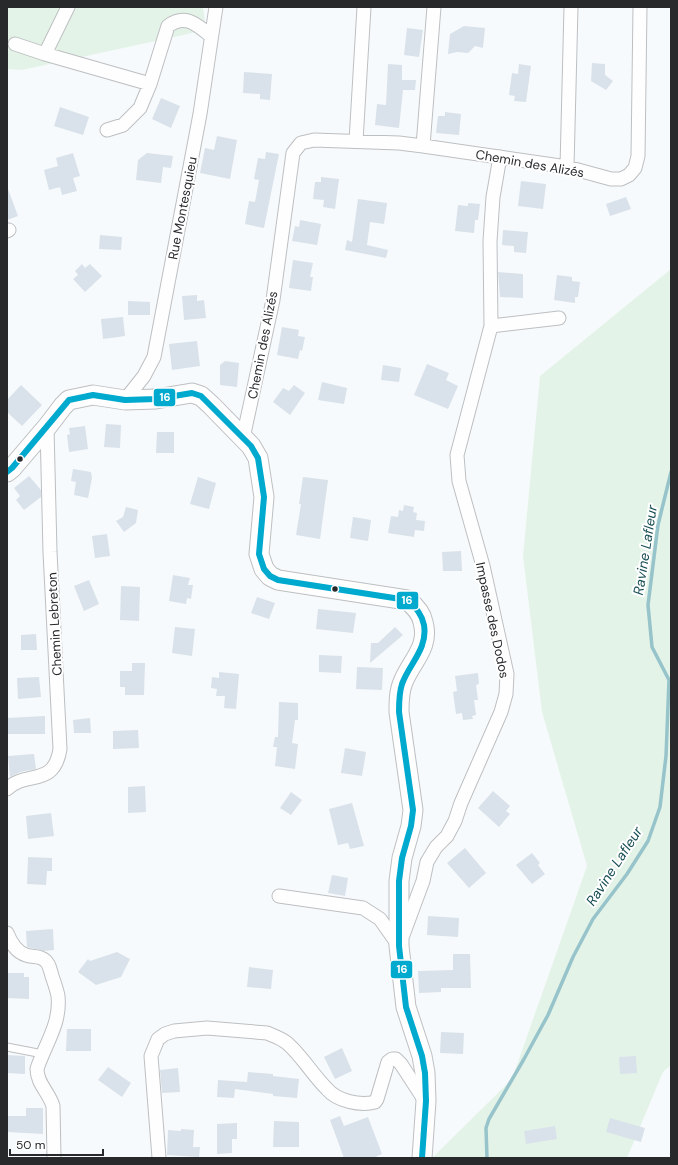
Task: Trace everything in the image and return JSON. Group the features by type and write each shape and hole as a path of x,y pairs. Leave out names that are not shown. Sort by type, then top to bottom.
{"main road":[{"path":"9,465 47,427 69,400 93,395 125,400 156,399 192,393 201,396 251,446 258,458 264,497 259,554 264,569 270,576 278,580 407,600 420,612 426,638 422,649 403,682 399,712 413,810 411,826 402,858 399,881 399,946 406,1007 426,1073 426,1101 422,1158"}],"street":[{"path":"45,54 68,7"},
{"name":"Rue Montesquieu","path":"125,400 144,376 154,357 200,114 216,7"},
{"path":"356,141 364,7"},
{"path":"423,146 434,7"},
{"path":"567,167 571,7"},
{"name":"Chemin des Alizés","path":"243,438 272,300 292,153 301,143 314,140 400,143 567,167 611,179 621,179 629,175 635,168 638,156 640,7"},
{"path":"107,130 118,127 128,121 140,108 150,84 168,26 179,20 187,20 193,22 211,36"},
{"path":"15,44 150,84"},
{"name":"Impasse des Dodos","path":"399,946 422,881 427,862 436,847 447,836 455,821 461,803 501,712 506,694 507,674 483,566 459,482 457,455 491,326 490,242 492,204 500,157"},
{"path":"491,326 559,318"},
{"name":"Chemin Lebreton","path":"7,789 17,782 38,777 47,773 54,767 60,749 50,552 47,427"},
{"path":"279,896 363,908 380,919 399,946"},
{"path":"7,933 11,943 17,950 25,955 42,958 46,961 50,968 58,996 58,1014 54,1028 37,1069 39,1082 51,1098 53,1106 54,1158"},
{"path":"159,1158 151,1056 158,1039 174,1030 207,1028 267,1033 285,1041 301,1056 328,1091 352,1103 363,1104 375,1102 388,1062 392,1059 396,1059 402,1064 426,1101"}],"lane":[{"path":"7,1047 43,1054"}],"shaded area":[{"path":"7,7 203,7 206,30 22,70 7,69"},
{"path":"671,269 671,1065 663,1072 627,1158 432,1158 512,1079 587,866 542,712 523,556 540,376"}],"building":[{"path":"464,26 485,28 483,48 475,46 468,53 457,52 448,54 450,34"},
{"path":"407,28 423,30 419,57 404,55"},
{"path":"592,63 605,64 605,75 613,81 606,90 591,81"},
{"path":"388,64 402,65 402,80 416,80 415,90 403,90 399,128 375,125 377,104 386,105"},
{"path":"519,64 531,66 526,102 514,101 515,96 509,95 512,73 518,74"},
{"path":"244,72 272,74 270,100 260,99 260,94 243,93"},
{"path":"161,98 180,106 171,128 152,119"},
{"path":"60,107 89,117 83,135 54,126"},
{"path":"445,112 461,114 459,135 436,133 438,116 445,116"},
{"path":"217,136 237,140 230,179 200,173 205,148 214,150"},
{"path":"266,152 279,154 264,228 245,224 249,201 255,202 259,180 254,179 258,158 265,159"},
{"path":"73,153 80,176 73,178 77,191 62,195 60,187 49,190 44,170 58,166 56,158"},
{"path":"147,153 173,156 171,168 163,167 161,183 136,180 138,160"},
{"path":"321,177 339,179 335,209 323,207 324,200 313,199 315,182 321,182"},
{"path":"521,181 546,184 543,209 518,206"},
{"path":"8,189 18,216 7,220 7,190"},
{"path":"626,197 631,209 610,216 606,204"},
{"path":"358,199 387,203 384,224 370,222 367,245 388,250 386,258 345,250 347,240 352,242"},
{"path":"468,203 480,204 478,220 475,220 474,233 455,231 458,205 468,206"},
{"path":"300,220 321,224 317,245 292,241 295,226 299,227"},
{"path":"503,230 528,232 526,253 514,252 514,246 502,245"},
{"path":"100,235 122,237 121,250 99,249"},
{"path":"293,260 313,263 310,277 313,277 311,291 289,288"},
{"path":"82,264 85,268 90,264 102,276 85,292 73,279 78,275 75,271"},
{"path":"498,272 523,274 523,298 500,297"},
{"path":"557,275 572,277 572,281 580,282 578,297 575,297 575,303 554,300"},
{"path":"197,295 197,301 204,300 206,318 184,320 182,296"},
{"path":"128,301 150,302 150,315 128,315"},
{"path":"123,317 125,336 103,339 101,319"},
{"path":"282,327 299,330 298,336 305,337 302,351 300,350 298,359 277,355"},
{"path":"197,341 200,366 172,370 169,344"},
{"path":"225,361 239,363 237,387 220,385 220,365"},
{"path":"427,364 449,373 446,380 458,386 448,409 414,395"},
{"path":"383,365 401,368 399,382 381,380"},
{"path":"322,382 347,388 344,404 318,400"},
{"path":"21,385 42,405 22,426 7,412 7,400"},
{"path":"294,385 305,393 290,415 273,402 283,388 289,391"},
{"path":"106,424 121,425 120,448 104,447"},
{"path":"85,426 88,449 69,452 67,435 70,434 69,428"},
{"path":"157,432 174,432 174,453 156,453"},
{"path":"73,469 91,472 92,478 88,498 74,495 76,482 71,481"},
{"path":"29,476 41,490 41,497 24,510 16,500 20,496 14,488"},
{"path":"198,477 216,483 209,509 190,504"},
{"path":"303,477 328,480 320,539 296,535 301,504 299,504"},
{"path":"404,505 414,507 413,512 417,513 416,520 425,521 424,531 415,530 414,537 388,533 391,516 398,517 399,510 403,511"},
{"path":"126,507 138,510 136,523 124,532 116,521 123,517"},
{"path":"353,517 371,520 368,541 350,538"},
{"path":"107,534 110,556 95,558 92,536"},
{"path":"461,551 462,571 443,571 442,552"},
{"path":"173,575 190,578 188,585 193,585 191,599 187,598 186,604 169,601"},
{"path":"89,580 99,604 84,611 74,586"},
{"path":"121,586 140,587 139,621 120,620"},
{"path":"257,597 275,603 269,619 251,613"},
{"path":"318,609 356,613 353,633 316,629"},
{"path":"175,627 195,629 192,656 172,653"},
{"path":"395,627 403,635 370,663 371,643 378,643"},
{"path":"36,634 37,650 21,650 21,635"},
{"path":"319,655 342,656 341,673 319,672"},
{"path":"132,663 145,663 144,695 125,695 125,687 120,687 120,671 132,671"},
{"path":"357,667 383,668 382,690 356,689"},
{"path":"219,672 239,674 236,709 224,708 225,696 216,696 217,689 211,688 212,677 219,678"},
{"path":"478,673 479,684 476,685 478,700 474,700 476,715 472,716 473,719 463,720 462,713 456,714 453,692 457,691 455,676"},
{"path":"39,677 41,697 18,699 17,678"},
{"path":"279,702 298,703 298,720 295,720 292,743 298,744 295,769 275,766 277,747 273,747 275,737 278,737"},
{"path":"45,716 45,734 7,734 7,718"},
{"path":"90,718 91,733 74,733 73,720"},
{"path":"138,730 139,748 113,749 113,731"},
{"path":"345,748 366,752 362,776 341,773"},
{"path":"34,754 36,769 20,772 10,777 8,756"},
{"path":"145,786 146,812 128,813 128,787"},
{"path":"493,791 510,806 506,811 510,814 499,827 478,808"},
{"path":"291,792 302,800 291,815 280,808"},
{"path":"352,803 364,846 350,849 348,843 338,845 329,809"},
{"path":"51,813 54,836 28,839 26,816"},
{"path":"465,848 486,873 469,888 447,863"},
{"path":"532,853 540,863 538,865 545,874 532,884 516,865"},
{"path":"28,857 52,858 52,871 47,871 46,885 27,884"},
{"path":"332,875 348,878 345,896 328,893"},
{"path":"428,916 459,918 458,937 427,935"},
{"path":"53,929 54,950 44,951 27,947 26,931"},
{"path":"117,952 130,959 121,977 96,985 78,972 88,959 90,961"},
{"path":"453,954 470,954 471,988 441,988 441,992 419,993 418,971 453,970"},
{"path":"249,967 273,970 271,989 247,987"},
{"path":"7,973 24,973 24,977 29,977 29,999 7,998"},
{"path":"67,1029 91,1029 91,1051 66,1051"},
{"path":"441,1032 464,1033 463,1054 440,1053"},
{"path":"342,1048 352,1071 335,1079 324,1057"},
{"path":"7,1055 25,1056 25,1074 7,1073"},
{"path":"636,1056 637,1073 620,1074 619,1057"},
{"path":"108,1067 131,1083 122,1097 98,1080"},
{"path":"178,1068 180,1092 162,1093 160,1070"},
{"path":"248,1072 273,1074 273,1076 299,1079 297,1098 273,1096 273,1094 235,1089 234,1098 217,1097 218,1080 247,1082"},
{"path":"26,1108 43,1108 43,1134 7,1132 7,1116 26,1116"},
{"path":"340,1116 344,1126 368,1117 382,1154 373,1158 344,1158 330,1120"},
{"path":"610,1118 645,1128 641,1142 606,1132"},
{"path":"274,1121 299,1122 299,1147 273,1147"},
{"path":"237,1123 237,1139 232,1139 232,1153 217,1154 217,1124"},
{"path":"555,1126 557,1139 526,1144 524,1131"},
{"path":"181,1129 194,1130 193,1147 200,1147 199,1157 167,1155 168,1130 181,1131"}],"waterway":[{"name":"Ravine Lafleur","path":"487,1158 486,1128 489,1119 548,1015 573,957 593,919 627,874 648,841 660,807 666,756 669,680 652,647 648,605 658,525 671,472"}],"transit line":[{"name":"16","path":"7,472 69,400 93,395 125,400 156,399 192,393 201,396 251,446 258,458 264,497 259,554 264,569 270,576 278,580 407,600 420,614 424,625 423,642 421,649 405,677 399,698 399,712 413,810 411,826 402,858 399,881 399,946 406,1007 422,1056 425,1073 426,1101 422,1158"}]}
